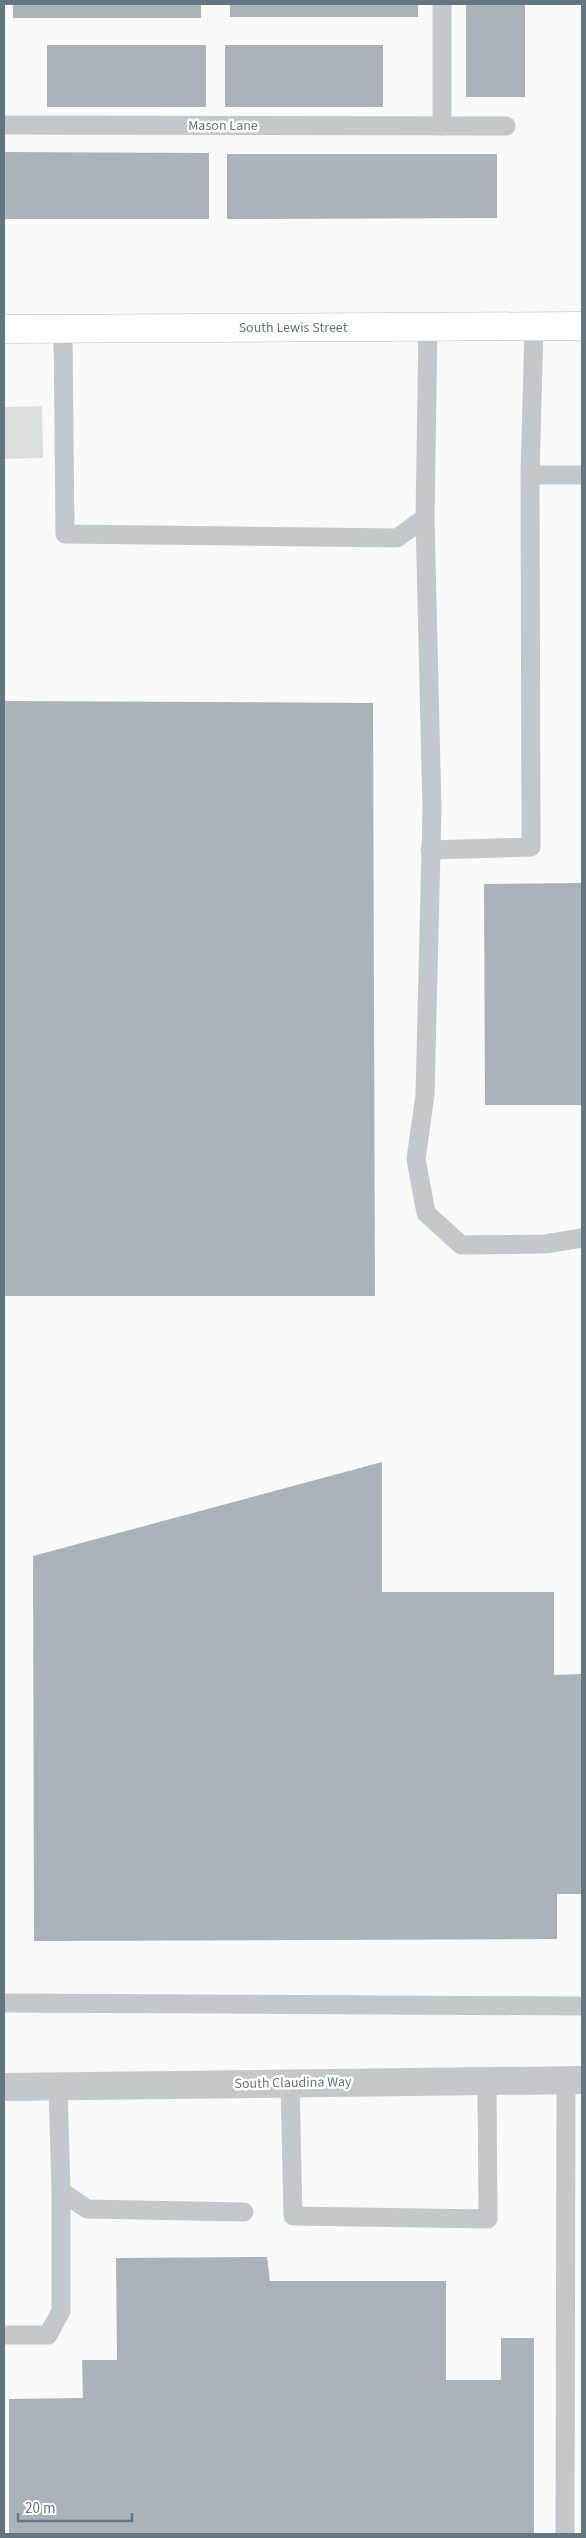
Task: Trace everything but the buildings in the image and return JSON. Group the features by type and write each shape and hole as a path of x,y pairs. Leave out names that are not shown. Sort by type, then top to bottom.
{"main road":[{"name":"South Lewis Street","path":"4,329 582,326"}],"street":[{"name":"South Claudina Way","path":"4,2086 574,2080"}],"lane":[{"path":"442,4 442,126"},
{"name":"Mason Lane","path":"4,125 506,126"},
{"path":"428,327 425,518 432,810 425,1095 416,1159 426,1213 461,1245 545,1244 582,1238"},
{"path":"430,850 531,847 530,475 534,327"},
{"path":"63,329 65,534 397,538 425,518"},
{"path":"530,475 582,475"},
{"path":"4,2003 582,2006"},
{"path":"565,2534 574,2080"},
{"path":"290,2083 293,2216 488,2219 487,2081"},
{"path":"4,2335 48,2335 61,2311 61,2191 58,2086"},
{"path":"61,2191 87,2209 244,2212"}],"shaded area":[{"path":"42,406 43,458 4,459 4,407"}]}
